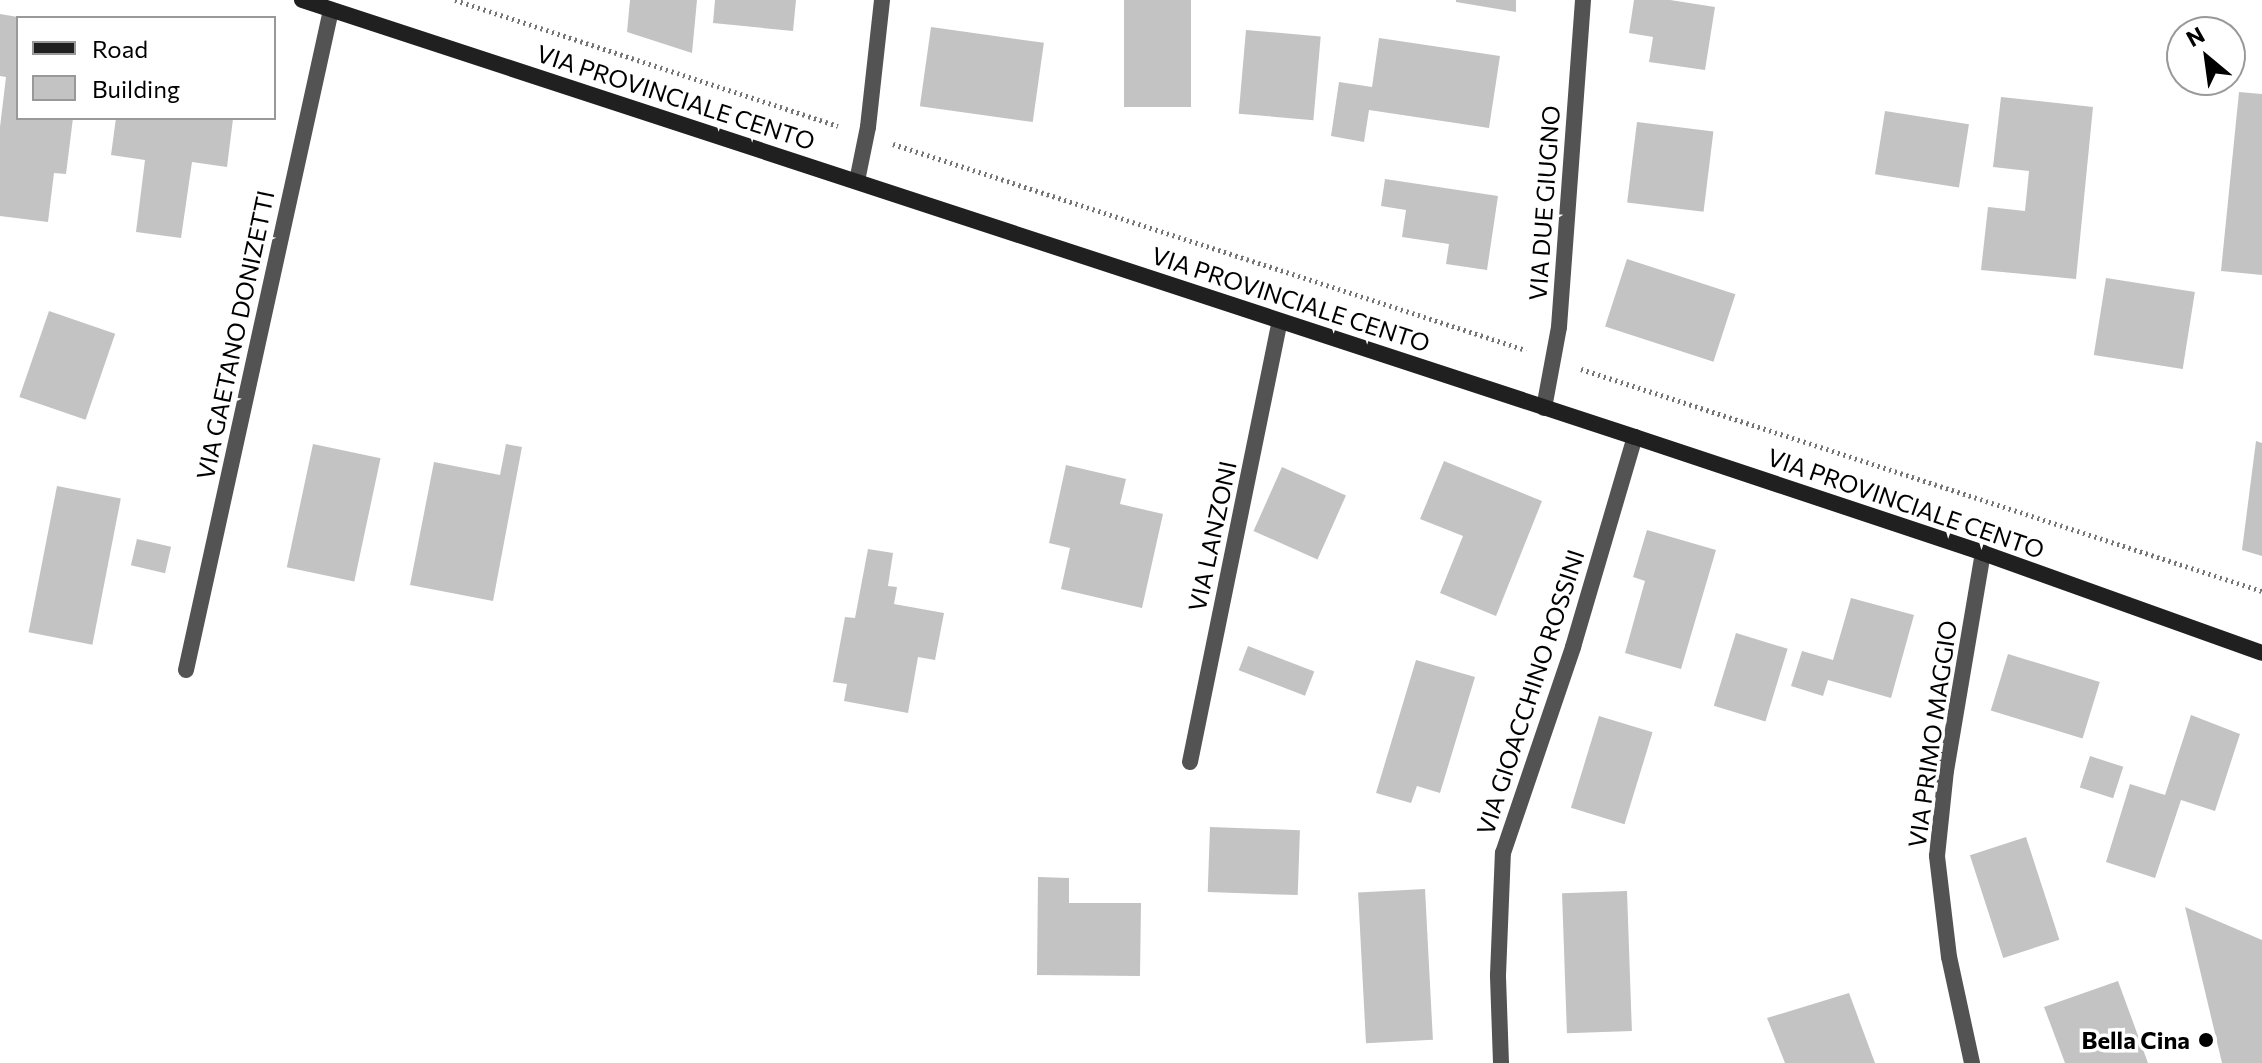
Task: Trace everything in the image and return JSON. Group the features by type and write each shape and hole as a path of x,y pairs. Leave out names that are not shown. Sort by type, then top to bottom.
{"main road":[{"name":"VIA PROVINCIALE CENTO","path":"302,0 1635,437 1983,553 2262,653"}],"street":[{"path":"857,181 866,136 882,0"},
{"name":"VIA DUE GIUGNO","path":"1544,408 1559,327 1583,0"},
{"name":"VIA GAETANO DONIZETTI","path":"186,670 331,10"},
{"name":"VIA LANZONI","path":"1190,762 1280,321"},
{"name":"VIA GIOACCHINO ROSSINI","path":"1501,1063 1498,975 1503,853 1573,647 1635,437"},
{"name":"VIA PRIMO MAGGIO","path":"1972,1063 1949,957 1937,856 1946,771 1983,553"}],"path":[{"path":"455,0 2262,591"}],"building":[{"path":"630,0 697,0 692,53 627,32"},
{"path":"715,0 796,0 793,31 713,23"},
{"path":"1124,0 1191,0 1191,107 1124,107"},
{"path":"1516,0 1516,12 1456,2"},
{"path":"1634,0 1670,0 1715,7 1705,70 1649,62 1653,37 1629,33"},
{"path":"0,14 16,17 16,120 73,120 66,174 54,173 48,222 0,216 0,127 6,77 0,76"},
{"path":"931,27 1044,43 1033,122 920,106"},
{"path":"1246,30 1321,37 1313,120 1239,114"},
{"path":"1379,38 1500,56 1489,128 1369,110 1364,142 1331,136 1339,82 1372,87"},
{"path":"2246,93 2262,94 2262,275 2221,271 2239,96 2246,96"},
{"path":"2001,97 2093,107 2076,279 1981,270 1988,207 2025,211 2029,171 1993,167"},
{"path":"1885,111 1969,124 1959,188 1875,174"},
{"path":"116,120 233,120 227,167 192,162 181,238 136,232 145,160 111,155"},
{"path":"1637,122 1713,131 1704,212 1627,202"},
{"path":"1385,179 1498,196 1487,270 1446,264 1449,244 1402,237 1406,210 1381,206"},
{"path":"1627,259 1735,294 1713,362 1605,327"},
{"path":"2106,278 2195,292 2183,369 2094,355"},
{"path":"49,311 115,334 86,420 19,397"},
{"path":"2256,441 2262,443 2262,556 2242,550"},
{"path":"313,444 380,458 354,582 287,567"},
{"path":"506,444 522,447 493,601 410,585 434,462 500,475"},
{"path":"1444,461 1542,501 1496,616 1440,593 1463,536 1420,519"},
{"path":"1066,465 1126,479 1120,504 1163,514 1142,608 1061,589 1070,548 1049,543"},
{"path":"1282,467 1346,495 1317,559 1254,531"},
{"path":"57,486 121,498 92,645 29,632"},
{"path":"1647,530 1716,550 1681,669 1625,653 1645,581 1633,577"},
{"path":"137,539 171,547 165,573 131,565"},
{"path":"868,549 893,553 888,586 897,587 894,604 944,613 935,660 918,657 908,713 844,701 847,684 833,682 845,617 855,618"},
{"path":"1851,598 1914,615 1891,698 1828,680 1823,696 1791,686 1802,651 1833,660"},
{"path":"1736,633 1788,649 1765,721 1714,706"},
{"path":"1248,646 1314,671 1305,696 1239,670"},
{"path":"2008,654 2100,682 2083,738 1991,710"},
{"path":"1416,660 1475,677 1440,793 1417,786 1411,803 1376,793"},
{"path":"2191,715 2240,734 2215,811 2181,800 2155,878 2106,862 2130,784 2165,795"},
{"path":"1599,716 1653,732 1624,824 1571,808"},
{"path":"2090,756 2123,767 2113,798 2080,787"},
{"path":"1210,827 1300,830 1298,895 1208,892"},
{"path":"2026,837 2059,940 2003,958 1970,855"},
{"path":"1038,877 1069,878 1069,903 1141,903 1140,976 1037,975"},
{"path":"1425,889 1433,1040 1366,1043 1358,893"},
{"path":"1627,891 1632,1031 1567,1033 1562,893"},
{"path":"2185,907 2262,940 2262,1063 2222,1063"},
{"path":"2118,981 2148,1063 2065,1063 2044,1007"},
{"path":"1849,993 1875,1063 1785,1063 1767,1018"}],"place":[{"name":"Bella Cina","path":"2206,1040"}]}
